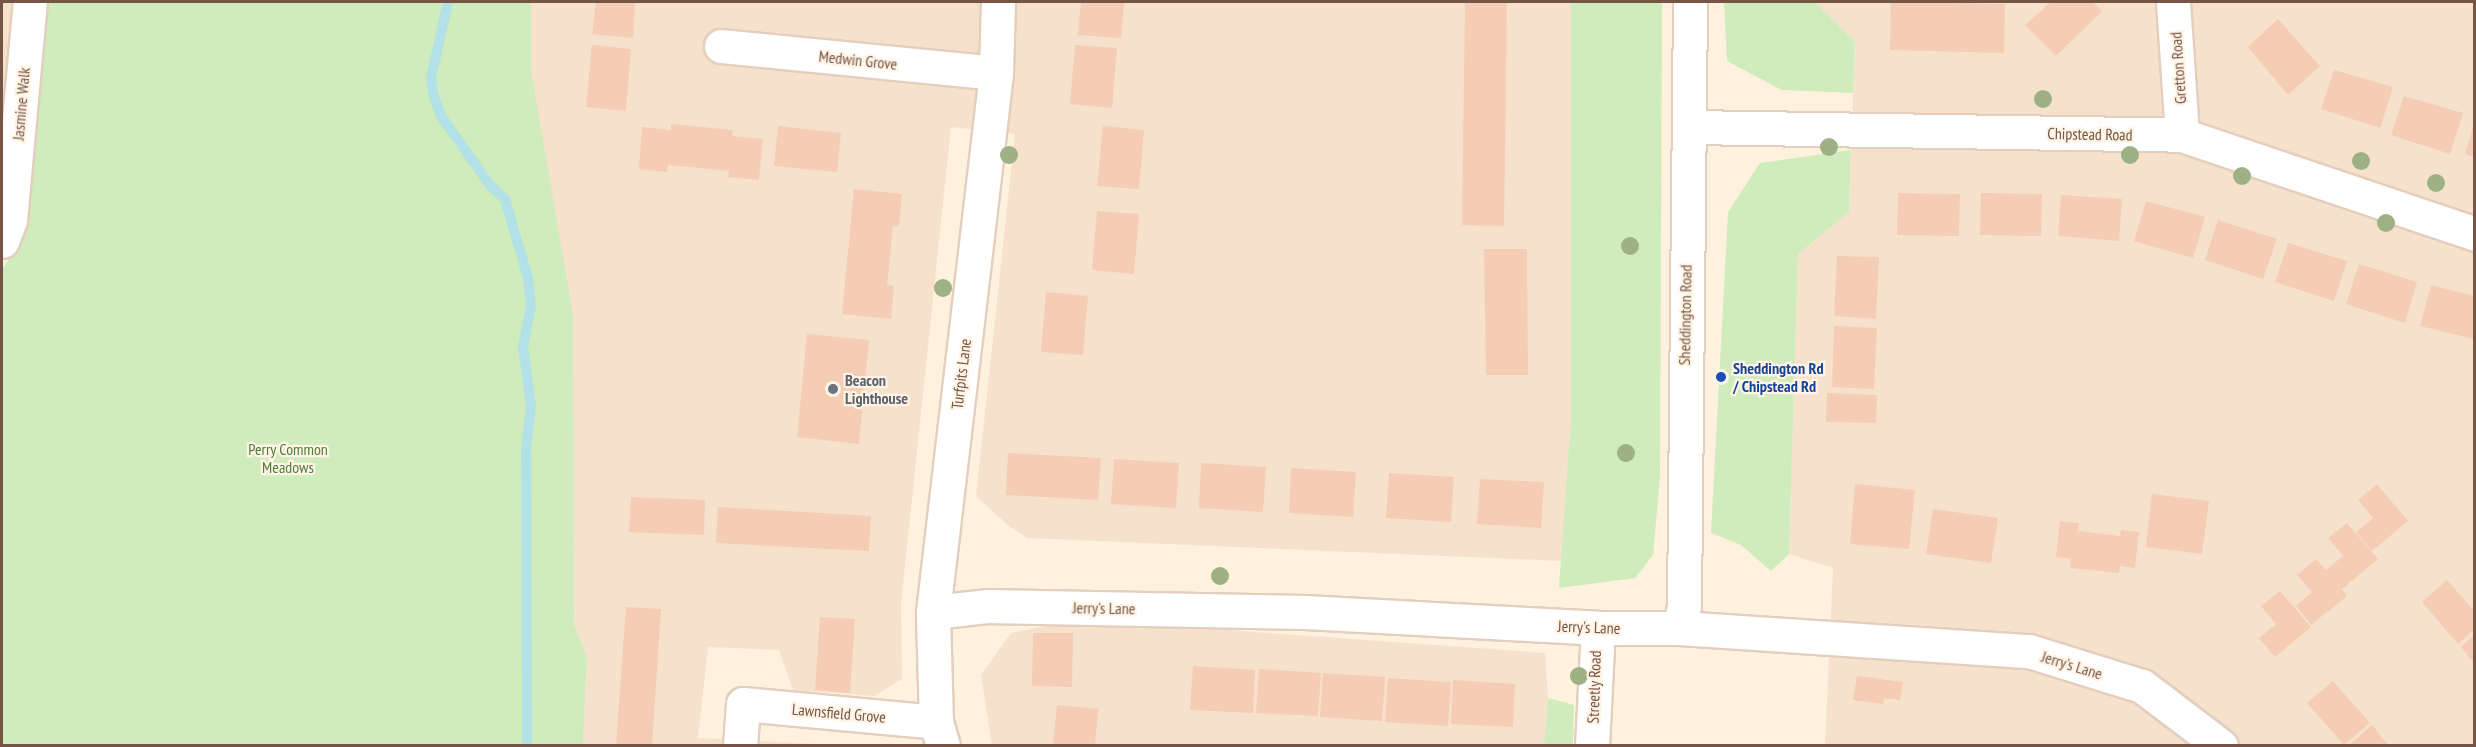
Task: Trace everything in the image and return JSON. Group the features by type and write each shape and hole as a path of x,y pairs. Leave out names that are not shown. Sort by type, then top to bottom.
{"street":[{"name":"Jasmine Walk","path":"2,241 10,220 30,2"},
{"name":"Turfpits Lane","path":"939,734 933,612 996,73 998,2"},
{"name":"Sheddington Road","path":"1680,628 1684,605 1690,2"},
{"name":"Gretton Road","path":"2173,2 2182,135"},
{"name":"Medwin Grove","path":"721,46 996,73"},
{"name":"Chipstead Road","path":"1689,127 2182,135 2475,233"},
{"name":"Jerry's Lane","path":"933,612 987,606 1305,612 1598,628 1680,628 2029,651 2142,686 2221,746"},
{"name":"Streetly Road","path":"1592,746 1598,628"},
{"name":"Lawnsfield Grove","path":"740,746 742,704 939,734"}],"shaded area":[{"path":"2,2 12,2 2,126"},
{"path":"531,2 1571,2 1571,418 1562,561 1027,538 1009,526 976,496 1015,134 951,127 901,604 902,679 874,696 793,690 779,650 708,647 698,738 837,745 583,745 587,656 574,625 531,70"},
{"path":"1815,2 2474,2 2474,745 1825,745 1833,568 1789,554 1798,254 1849,212 1855,42"},
{"path":"1077,619 1545,653 1548,698 1544,745 992,746 981,675 1011,633"}],"green space":[{"name":"Perry Common Meadows","path":"43,2 531,2 531,70 573,315 574,625 587,656 583,745 2,745 2,269 7,263 23,212"},
{"path":"1571,2 1662,2 1660,476 1653,555 1635,578 1559,588 1571,418"},
{"path":"1724,2 1815,2 1855,42 1853,93 1782,90 1727,61"},
{"path":"1851,150 1849,212 1798,254 1789,554 1771,571 1741,545 1711,533 1728,212 1760,163"},
{"path":"1548,698 1574,705 1573,745 1544,745"}],"building":[{"path":"596,2 635,2 633,38 592,34"},
{"path":"1081,2 1124,2 1121,38 1078,35"},
{"path":"1465,2 1507,2 1504,226 1462,225"},
{"path":"1891,2 2005,4 2004,53 1890,50"},
{"path":"2051,2 2093,2 2102,11 2056,56 2025,25"},
{"path":"2278,19 2320,66 2288,95 2248,47"},
{"path":"592,45 631,49 626,111 586,107"},
{"path":"1075,45 1117,48 1112,108 1070,104"},
{"path":"2334,70 2393,87 2380,128 2321,109"},
{"path":"2404,96 2463,113 2450,154 2391,135"},
{"path":"671,124 733,130 732,136 763,139 759,180 728,177 729,171 668,165 667,172 639,169 642,127 671,130"},
{"path":"2474,124 2474,157 2465,154"},
{"path":"778,126 841,133 837,172 774,166"},
{"path":"1103,126 1144,130 1139,189 1097,186"},
{"path":"854,189 902,194 899,226 893,226 887,285 894,286 891,319 842,314"},
{"path":"1898,193 1960,194 1959,236 1897,235"},
{"path":"1981,193 2042,194 2041,236 1980,235"},
{"path":"2061,195 2122,199 2119,241 2058,236"},
{"path":"2146,201 2205,217 2193,258 2134,241"},
{"path":"1097,211 1139,214 1134,274 1092,270"},
{"path":"2218,220 2277,239 2263,279 2205,260"},
{"path":"2288,243 2347,261 2334,301 2275,282"},
{"path":"1484,249 1527,249 1528,375 1486,375"},
{"path":"1837,256 1879,257 1876,319 1834,316"},
{"path":"2359,264 2417,282 2405,323 2346,304"},
{"path":"2431,285 2474,296 2474,339 2420,326"},
{"path":"1046,292 1088,296 1083,355 1041,352"},
{"path":"1834,326 1877,328 1874,389 1832,387"},
{"name":"Beacon Lighthouse","path":"807,334 869,340 859,444 797,437"},
{"path":"1827,393 1877,395 1876,423 1826,422"},
{"path":"1008,453 1101,458 1098,500 1006,495"},
{"path":"1114,459 1179,463 1176,508 1111,504"},
{"path":"1201,463 1266,467 1263,512 1199,508"},
{"path":"1291,468 1356,472 1353,517 1289,513"},
{"path":"1389,473 1454,477 1451,522 1386,518"},
{"path":"1480,479 1544,482 1541,528 1477,524"},
{"path":"1855,484 1915,490 1909,549 1850,544"},
{"path":"2377,484 2408,521 2372,551 2356,532 2373,518 2358,500"},
{"path":"2152,494 2209,501 2202,554 2146,547"},
{"path":"631,497 705,500 704,535 629,532"},
{"path":"718,507 871,516 869,551 716,543"},
{"path":"1933,509 1998,518 1991,563 1926,554"},
{"path":"2060,521 2079,523 2078,531 2120,536 2121,530 2139,532 2135,568 2120,566 2119,573 2070,568 2071,559 2056,557"},
{"path":"2347,523 2378,559 2342,589 2347,596 2311,625 2296,606 2312,592 2297,575 2316,559 2326,570 2343,556 2328,538"},
{"path":"2447,580 2474,611 2474,630 2458,644 2422,602"},
{"path":"2280,591 2311,627 2275,657 2259,638 2276,624 2261,606"},
{"path":"626,607 661,609 652,746 616,746"},
{"path":"820,617 855,619 850,693 815,690"},
{"path":"1033,633 1073,633 1072,687 1032,686"},
{"path":"2474,635 2474,663 2461,647"},
{"path":"1193,666 1255,670 1253,713 1190,710"},
{"path":"1259,669 1321,673 1318,716 1256,713"},
{"path":"1323,673 1385,677 1382,721 1320,717"},
{"path":"1857,676 1903,682 1900,700 1884,698 1883,704 1853,700"},
{"path":"1388,678 1451,682 1448,726 1385,722"},
{"path":"1453,680 1515,684 1513,727 1451,724"},
{"path":"2333,681 2370,723 2344,745 2307,703"},
{"path":"1057,705 1098,709 1095,746 1053,746"},
{"path":"2372,725 2389,746 2348,746"}],"waterway":[{"path":"448,2 431,78 433,93 441,116 490,185 505,199 528,278 531,306 523,346 531,406 526,448 527,746"}],"place":[{"name":"Sheddington Rd / Chipstead Rd","path":"1721,377"},
{"name":"Beacon Lighthouse","path":"833,389"}]}
